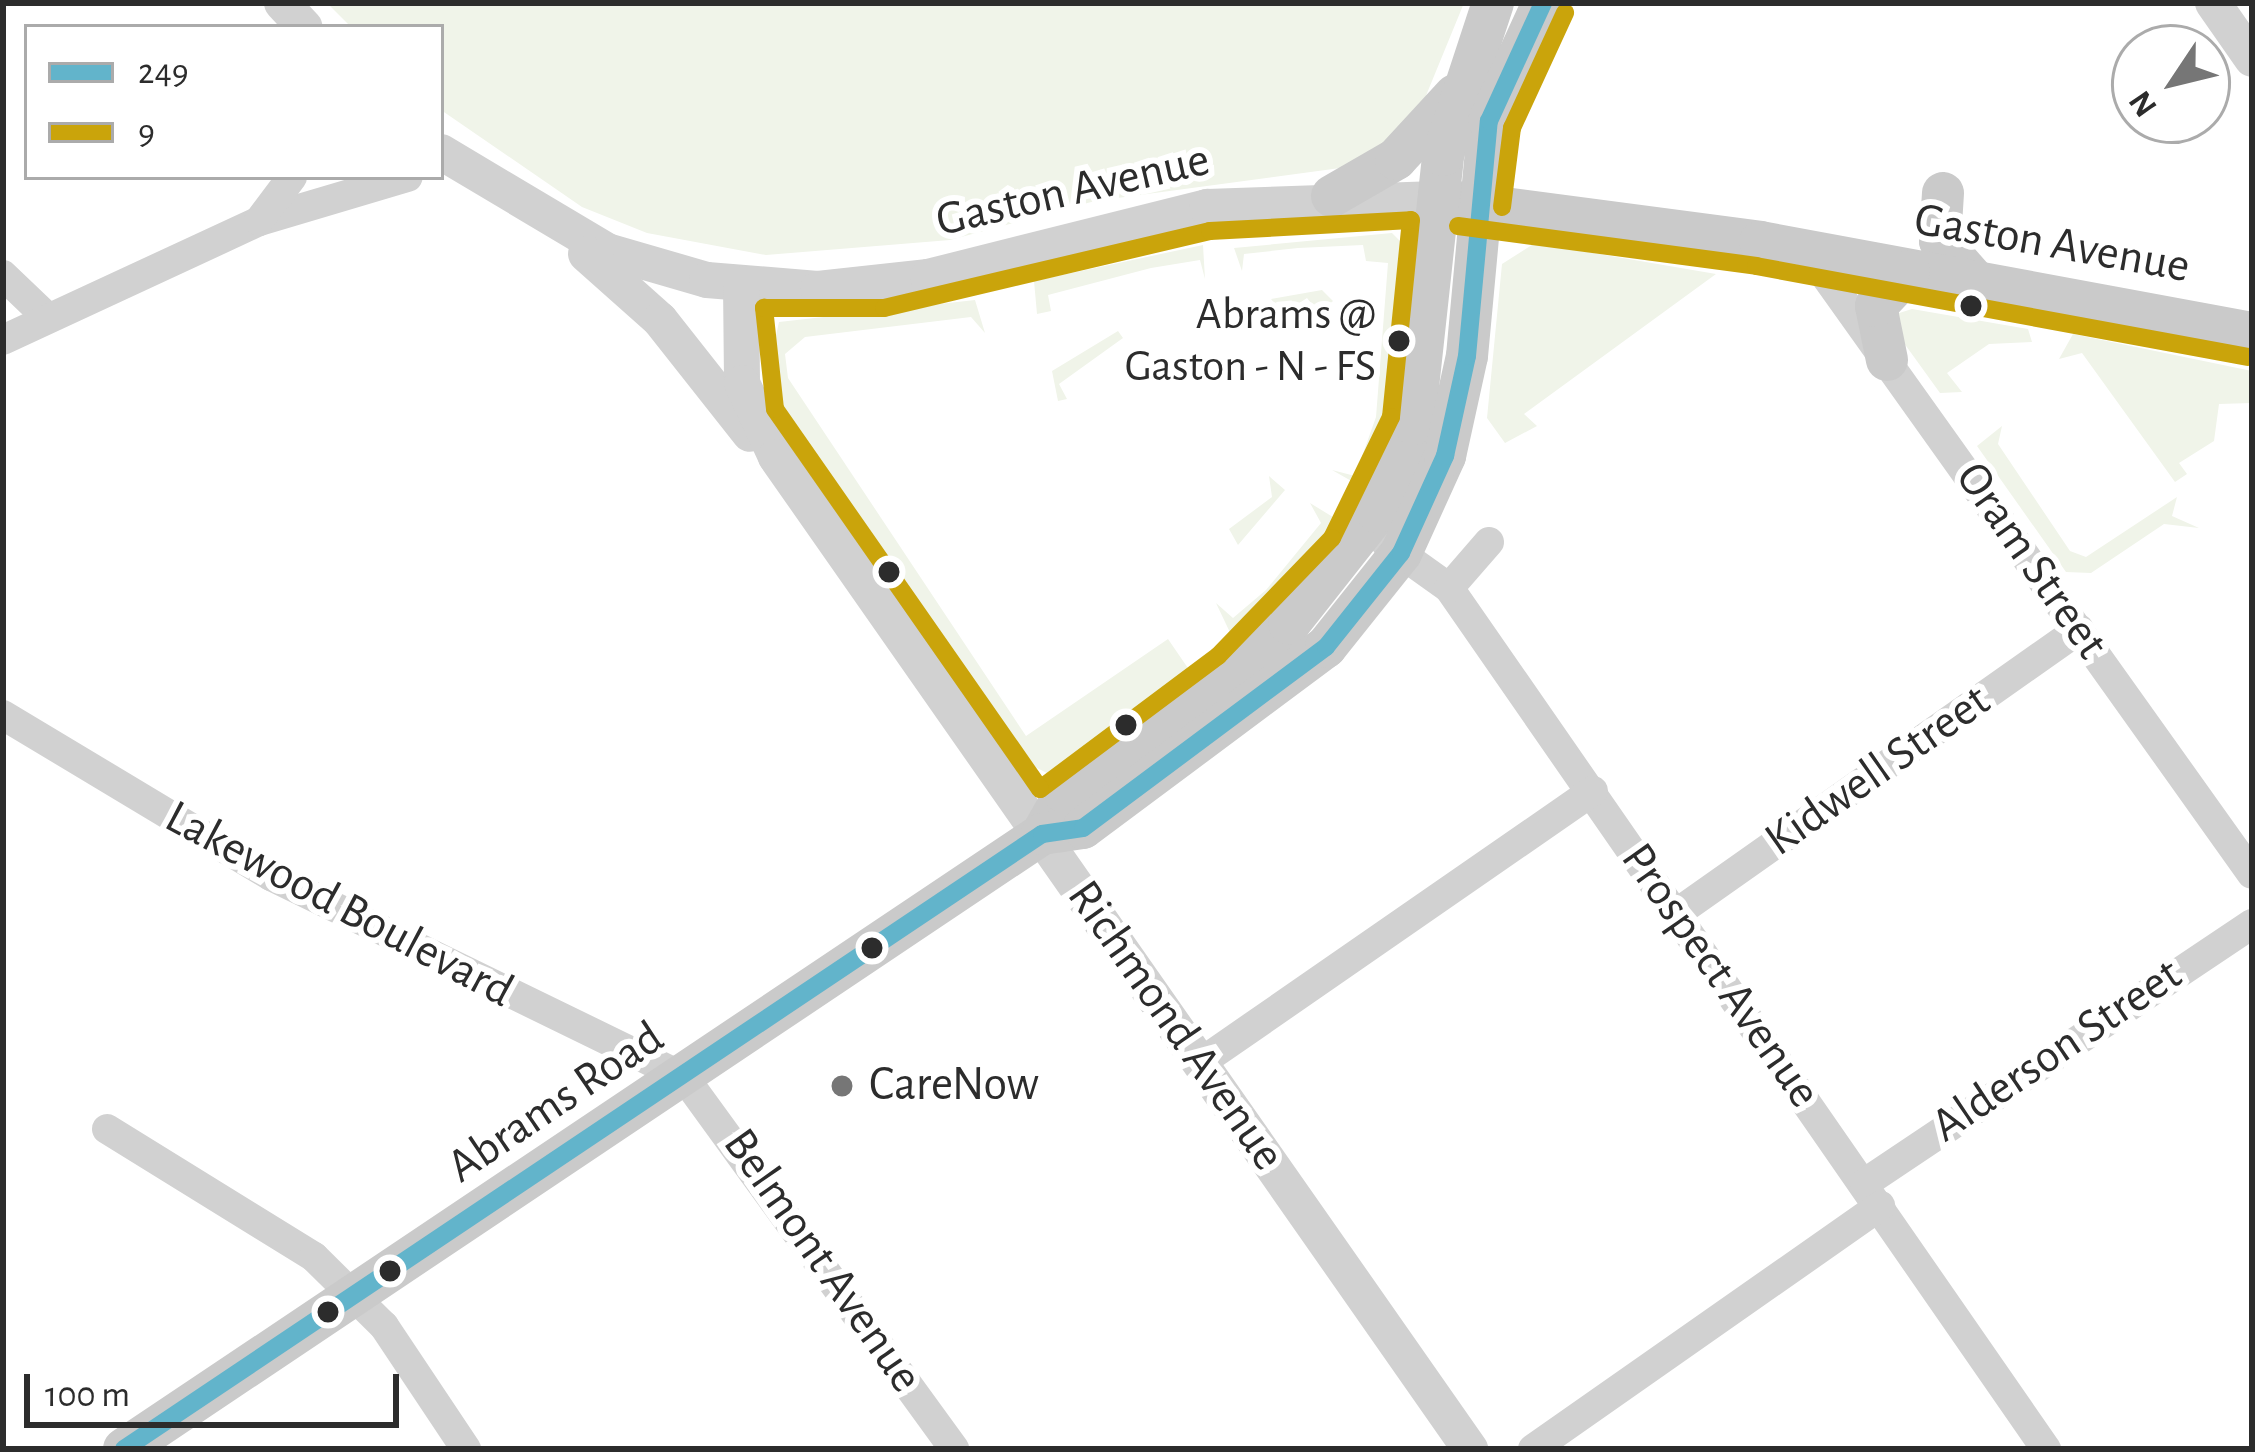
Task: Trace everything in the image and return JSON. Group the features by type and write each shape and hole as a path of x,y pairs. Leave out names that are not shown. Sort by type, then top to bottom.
{"main road":[{"name":"Abrams Road","path":"124,1449 359,1300 1042,834 1083,828 1298,673 1401,554 1457,418 1460,90 1493,3"},
{"name":"Abrams Road","path":"1042,834 1065,794 1289,625 1366,529 1422,388 1457,201 1543,3"},
{"path":"1332,196 1396,159 1460,90"},
{"path":"1942,193 1940,241 1975,281"},
{"name":"Gaston Avenue","path":"1457,201 1807,250 2252,333"},
{"path":"1887,360 1876,306 1909,272"}],"street":[{"path":"2212,3 2252,59"},
{"name":"Gaston Avenue","path":"445,161 551,225 654,267 741,284 904,280 1086,230 1332,196 1457,201"},
{"path":"259,221 290,180"},
{"path":"3,340 259,221 398,180"},
{"path":"551,225 633,292 776,457"},
{"name":"Oram Street","path":"1807,250 2252,874"},
{"path":"3,275 48,318"},
{"name":"Richmond Avenue","path":"741,284 742,383 776,457 1471,1449"},
{"name":"Prospect Avenue","path":"1366,529 1449,588 2046,1449"},
{"path":"1449,588 1489,542"},
{"name":"Kidwell Street","path":"1677,913 2079,629"},
{"name":"Lakewood Boulevard","path":"3,716 271,876 684,1077"},
{"path":"1200,1063 1593,791"},
{"name":"Alderson Street","path":"1533,1449 1872,1194 2252,924"},
{"name":"Belmont Avenue","path":"684,1077 954,1449"},
{"path":"106,1129 314,1257 359,1300 466,1449"}],"shaded area":[{"path":"327,3 1464,3 1416,120 1355,166 1095,201 950,240 766,255 647,233 582,207 444,112 444,24 348,24"},
{"path":"1392,233 1409,250 1401,357 1362,487 1332,470 1355,476 1376,417 1388,263 1366,261 1363,245 1298,248 1244,254 1242,271 1234,248"},
{"path":"1535,243 1716,274 1524,414 1537,426 1505,443 1487,418 1502,264"},
{"path":"1203,245 1205,279 1200,260 1151,268 1048,295 1051,311 1037,314 1034,281"},
{"path":"1322,290 1333,301 1319,314 1307,298 1283,314 1271,299"},
{"path":"975,300 985,333 971,317 805,337 785,354 788,378 1026,736 1168,639 1192,674 1047,773 1023,761 783,414 769,367 779,322"},
{"path":"1912,309 2028,329 2032,342 1989,344 1947,373 1962,392 1940,393 1896,332 1896,314"},
{"path":"1118,331 1123,338 1059,384 1067,399 1058,401 1052,371"},
{"path":"2073,334 2252,371 2252,403 2219,404 2214,441 2179,463 2187,474 2175,482 2082,353 2059,359"},
{"path":"2002,426 1998,444 2070,551 2086,557 2177,497 2172,516 2199,528 2164,524 2091,573 2066,572 1977,446"},
{"path":"1269,476 1285,490 1238,545 1229,529 1272,497"},
{"path":"1310,503 1341,522 1277,608 1235,643 1216,603 1233,618 1266,590 1321,523"}],"transit line":[{"name":"249","path":"124,1449 1042,834 1083,828 1326,647 1401,553 1445,456 1467,356 1489,121 1543,3"},
{"name":"9","path":"1502,207 1512,128 1565,13"},
{"name":"9","path":"1411,220 1391,417 1332,538 1218,656 1040,789 775,409 764,308 884,308 1210,231 1411,220"},
{"name":"9","path":"1458,226 1756,266 2248,357"}],"place":[{"name":"Abrams @ Gaston - N - FS","path":"1399,341"},
{"name":"CareNow","path":"842,1086"}]}
